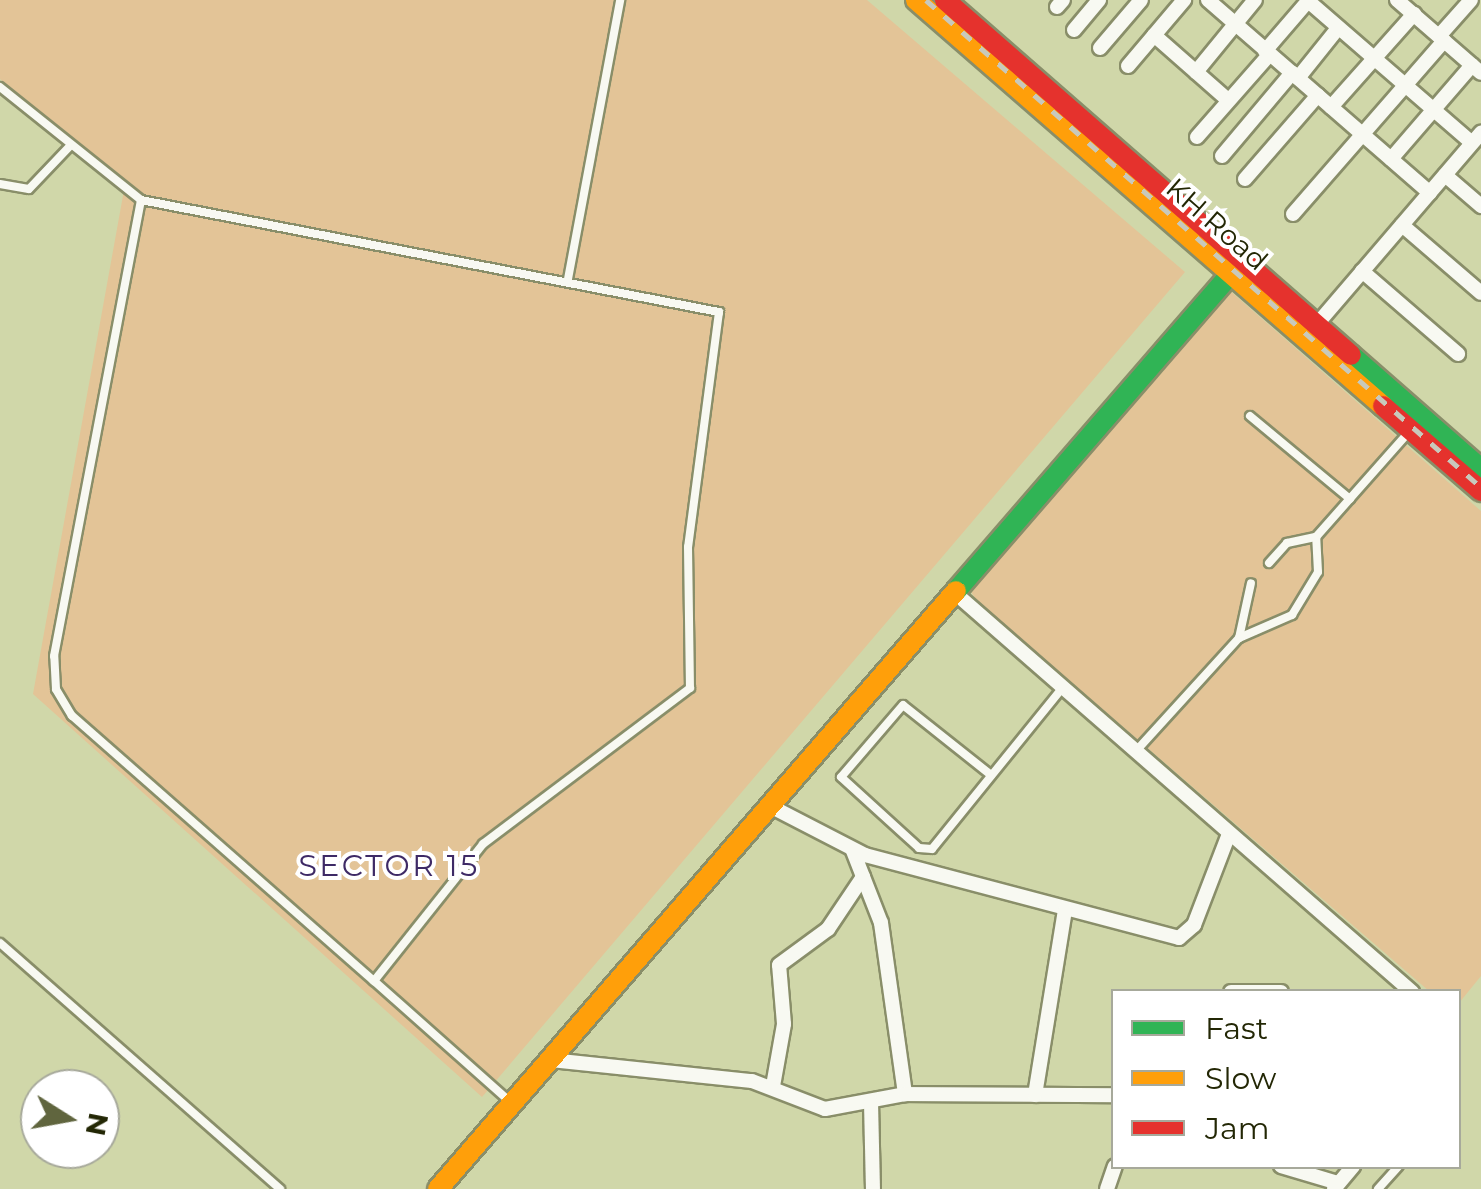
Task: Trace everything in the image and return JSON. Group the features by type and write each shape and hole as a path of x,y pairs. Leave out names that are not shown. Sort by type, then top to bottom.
{"main road":[{"name":"KH Road","path":"916,0 1238,266"},
{"name":"KH Road","path":"945,0 1405,417 1481,491"},
{"path":"438,1189 1238,266"},
{"name":"KH Road","path":"1405,417 1481,469"}],"street":[{"path":"1074,30 1099,0"},
{"path":"1100,48 1141,0"},
{"path":"1128,66 1184,0"},
{"path":"1208,0 1430,192"},
{"path":"1196,72 1255,0"},
{"path":"1391,159 1477,69 1397,0"},
{"path":"1292,214 1404,86 1471,0"},
{"path":"1197,137 1308,1 1404,86 1477,138 1311,331"},
{"path":"1331,107 1414,14"},
{"path":"1222,156 1338,28"},
{"path":"1154,36 1228,100"},
{"path":"1245,179 1318,95"},
{"path":"1446,174 1481,206"},
{"path":"1402,224 1481,293"},
{"path":"1362,271 1458,354"},
{"path":"955,593 1409,989"},
{"path":"770,806 853,851 1065,909 1188,935 1229,834"},
{"path":"853,851 886,948 905,1094"},
{"path":"774,1086 784,1024 779,966 828,929 863,877"},
{"path":"1035,1094 1065,909"},
{"path":"550,1060 774,1086 826,1108 905,1094 1111,1095"},
{"path":"871,1102 873,1189"},
{"path":"1289,1169 1336,1186"}],"lane":[{"path":"568,280 620,0"},
{"path":"0,87 69,147 141,200 712,309 722,322 688,547 690,688 483,844 374,981"},
{"path":"0,184 30,190 69,147"},
{"path":"141,200 54,656 56,689 72,716 512,1104"},
{"path":"1250,416 1350,499"},
{"path":"1269,563 1286,543 1316,537 1350,499 1405,417"},
{"path":"1136,751 1239,638 1292,615 1318,572 1316,537"},
{"path":"1239,638 1251,584"},
{"path":"990,775 903,705 841,777 926,850 990,775 1063,687"},
{"path":"0,943 280,1189"},
{"path":"1378,1189 1395,1169"}],"shaded area":[{"path":"0,0 867,0 1185,272 482,1097 33,694 124,190 0,79"},
{"path":"1220,282 1481,511 1481,976 1461,1001 1461,989 1427,989 976,600 963,578"}],"railway":[{"path":"926,0 1481,487"}],"traffic: fast":[{"path":"956,591 1243,260"},
{"path":"1351,355 1481,469"}],"traffic: slow":[{"path":"916,0 1383,406"},
{"path":"438,1189 956,591"}],"traffic: jam":[{"path":"945,0 1351,355"},
{"path":"1383,406 1481,491"}],"district":[{"name":"SECTOR 15","path":"389,866"}]}
